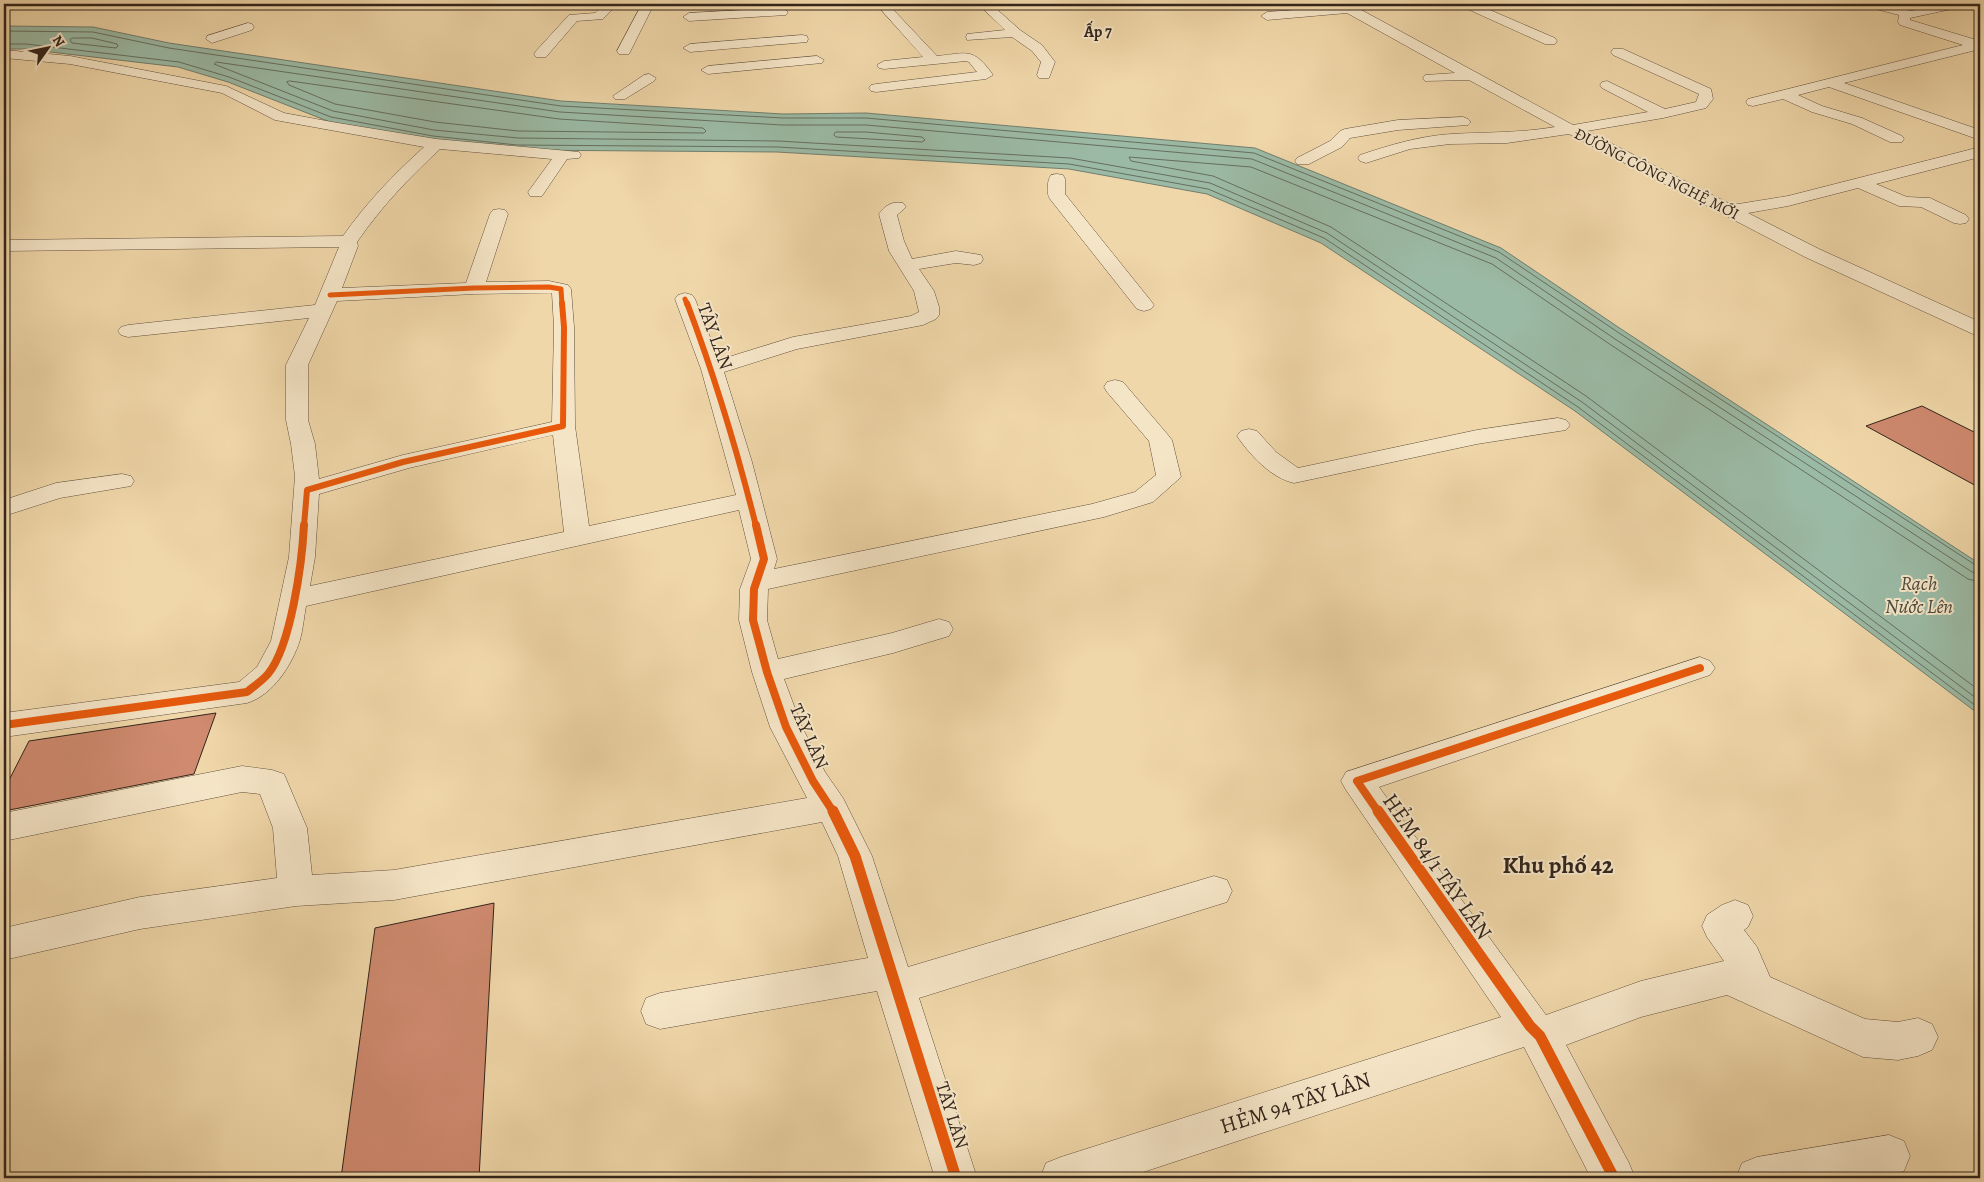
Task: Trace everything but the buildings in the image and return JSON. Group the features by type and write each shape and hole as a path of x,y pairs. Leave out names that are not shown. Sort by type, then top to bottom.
{"street":[{"path":"540,54 573,18 599,16 611,4"},
{"path":"624,51 648,4"},
{"path":"882,4 934,61"},
{"path":"984,4 1015,33 1038,48 1048,62 1044,75"},
{"path":"1268,16 1366,4"},
{"path":"1467,4 1550,41"},
{"path":"1872,4 1909,14"},
{"path":"1957,4 1909,14 1904,16 1904,22 1979,45"},
{"name":"ĐƯỜNG CÔNG NGHỆ MỚI","path":"1345,6 1541,114 1812,253 1980,330"},
{"path":"689,17 780,8 819,62 708,70"},
{"path":"714,16 725,45"},
{"path":"215,38 243,28"},
{"path":"972,37 1015,33"},
{"path":"690,48 802,39"},
{"path":"1753,102 1979,45"},
{"path":"1366,158 1408,145 1450,139 1507,138 1663,114 1701,105 1706,99 1706,92 1618,52"},
{"path":"4,54 70,60 183,81 226,90 280,116 436,144 521,152 568,154 536,192"},
{"path":"876,88 986,74 974,59 966,57 934,61 883,63 897,84"},
{"path":"1430,78 1471,76"},
{"path":"620,96 649,78"},
{"path":"1830,83 1980,135"},
{"path":"1607,85 1663,114"},
{"path":"1784,94 1817,108 1857,121 1896,139"},
{"path":"1514,118 1541,114"},
{"path":"1303,161 1336,144 1345,134 1407,124 1479,121"},
{"path":"4,725 247,692 268,674 285,641 302,557 308,476 297,420 297,365 327,302 349,246 348,242 392,185 436,144"},
{"path":"1730,211 1788,201 1980,152"},
{"path":"1057,179 1056,195 1144,305"},
{"path":"1860,183 1905,202 1924,202 1960,219"},
{"path":"712,369 793,343 916,321 929,315 930,306 925,294 901,256 892,233 888,214 897,207"},
{"path":"474,288 499,214"},
{"path":"4,246 348,242"},
{"path":"907,265 956,257 974,259"},
{"path":"128,331 327,302 474,288 540,287 561,289 564,327 563,426 578,537"},
{"name":"TÂY LÂN","path":"685,299 712,369 750,500 764,559 754,589 753,620 767,672 786,727 812,781 830,807 855,856 956,1178"},
{"path":"756,582 1096,511 1144,497 1169,477 1160,440 1115,387"},
{"path":"1248,436 1268,457 1294,476 1477,437 1558,425"},
{"path":"307,490 403,462 563,426"},
{"path":"4,508 56,491 122,481"},
{"path":"294,599 750,500"},
{"path":"767,672 893,643 939,629"},
{"name":"HẺM 84/1 TÂY LÂN","path":"1614,1178 1535,1031 1357,781 1700,668"},
{"path":"4,828 242,778 272,783 290,828 296,891"},
{"path":"4,944 140,913 296,891 394,885 830,807"},
{"path":"660,1010 893,979 1214,891"},
{"path":"1736,916 1720,926 1744,959 1756,990"},
{"name":"HẺM 94 TÂY LÂN","path":"1061,1178 1641,999 1729,977 1863,1038 1898,1041 1918,1037"},
{"path":"1757,1178 1888,1156"}],"water":[{"name":"Rạch Nước Lên","path":"4,26 93,27 169,43 561,101 783,114 866,113 1255,148 1501,248 1621,329 1980,564 1980,715 1575,411 1321,243 1207,194 1069,169 777,152 517,150 432,141 330,122 228,82 178,67 25,49 4,49"}],"cycle path":[{"path":"4,725 247,692 268,674 285,641 302,557 307,490 403,462 563,426 564,327 561,289 549,287 474,288 330,295"},
{"path":"685,299 712,369 740,462 764,559 754,589 753,620 767,672 786,727 813,781 831,807 855,856 956,1178"},
{"path":"1614,1178 1540,1036 1530,1026 1357,781 1700,668"}],"district":[{"name":"Ấp 7","path":"1098,31"},
{"name":"Khu phố 42","path":"1558,865"}]}
